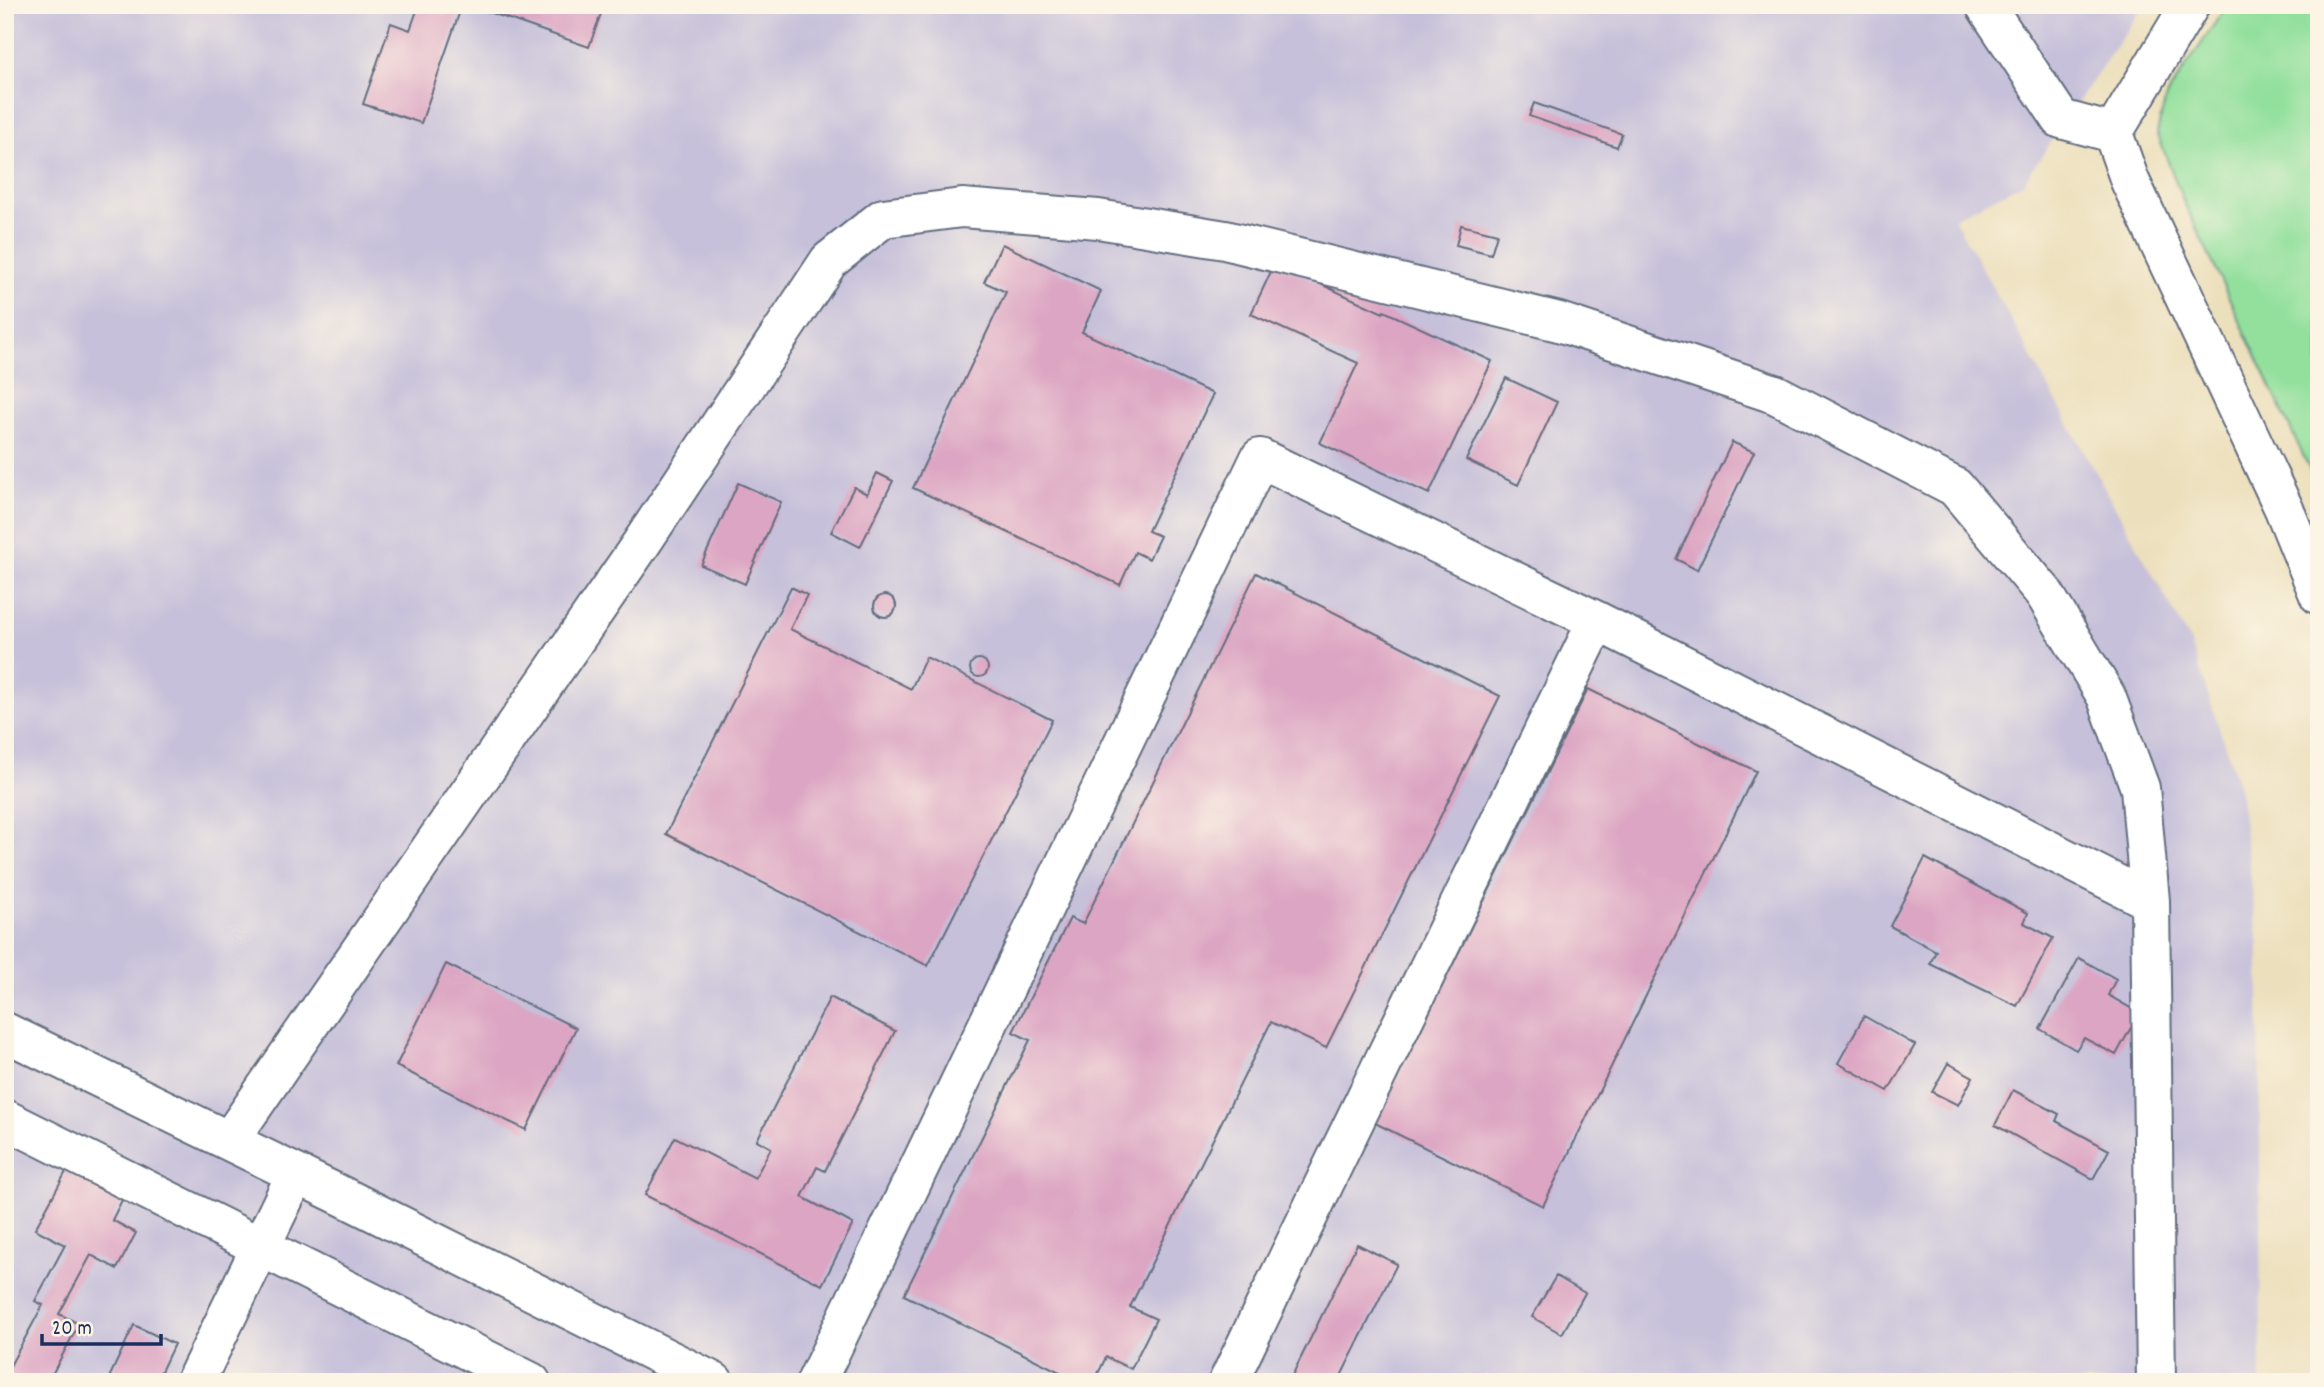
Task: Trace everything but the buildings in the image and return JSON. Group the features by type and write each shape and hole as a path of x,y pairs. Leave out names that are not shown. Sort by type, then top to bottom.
{"street":[{"path":"1985,5 2062,119 2113,133"},
{"path":"2113,133 2190,5"},
{"path":"2113,133 2130,181 2284,509 2319,595"},
{"path":"229,1141 641,544 829,261 883,218 962,208 1098,219 1225,240 1559,322 1775,394 1955,487 2044,593 2106,696 2140,788 2150,901 2156,1382"},
{"path":"816,1382 1259,458 1597,621 2150,901"},
{"path":"1228,1382 1597,621"},
{"path":"5,1032 714,1382"},
{"path":"5,1119 531,1382"},
{"path":"195,1382 296,1174"}],"shaded area":[{"path":"5,5 2144,5 2023,183 1954,218 2190,641 2239,787 2259,945 2261,1382 5,1382"}],"green space":[{"path":"2227,5 2319,5 2319,489 2183,200 2157,133 2166,97"}]}
